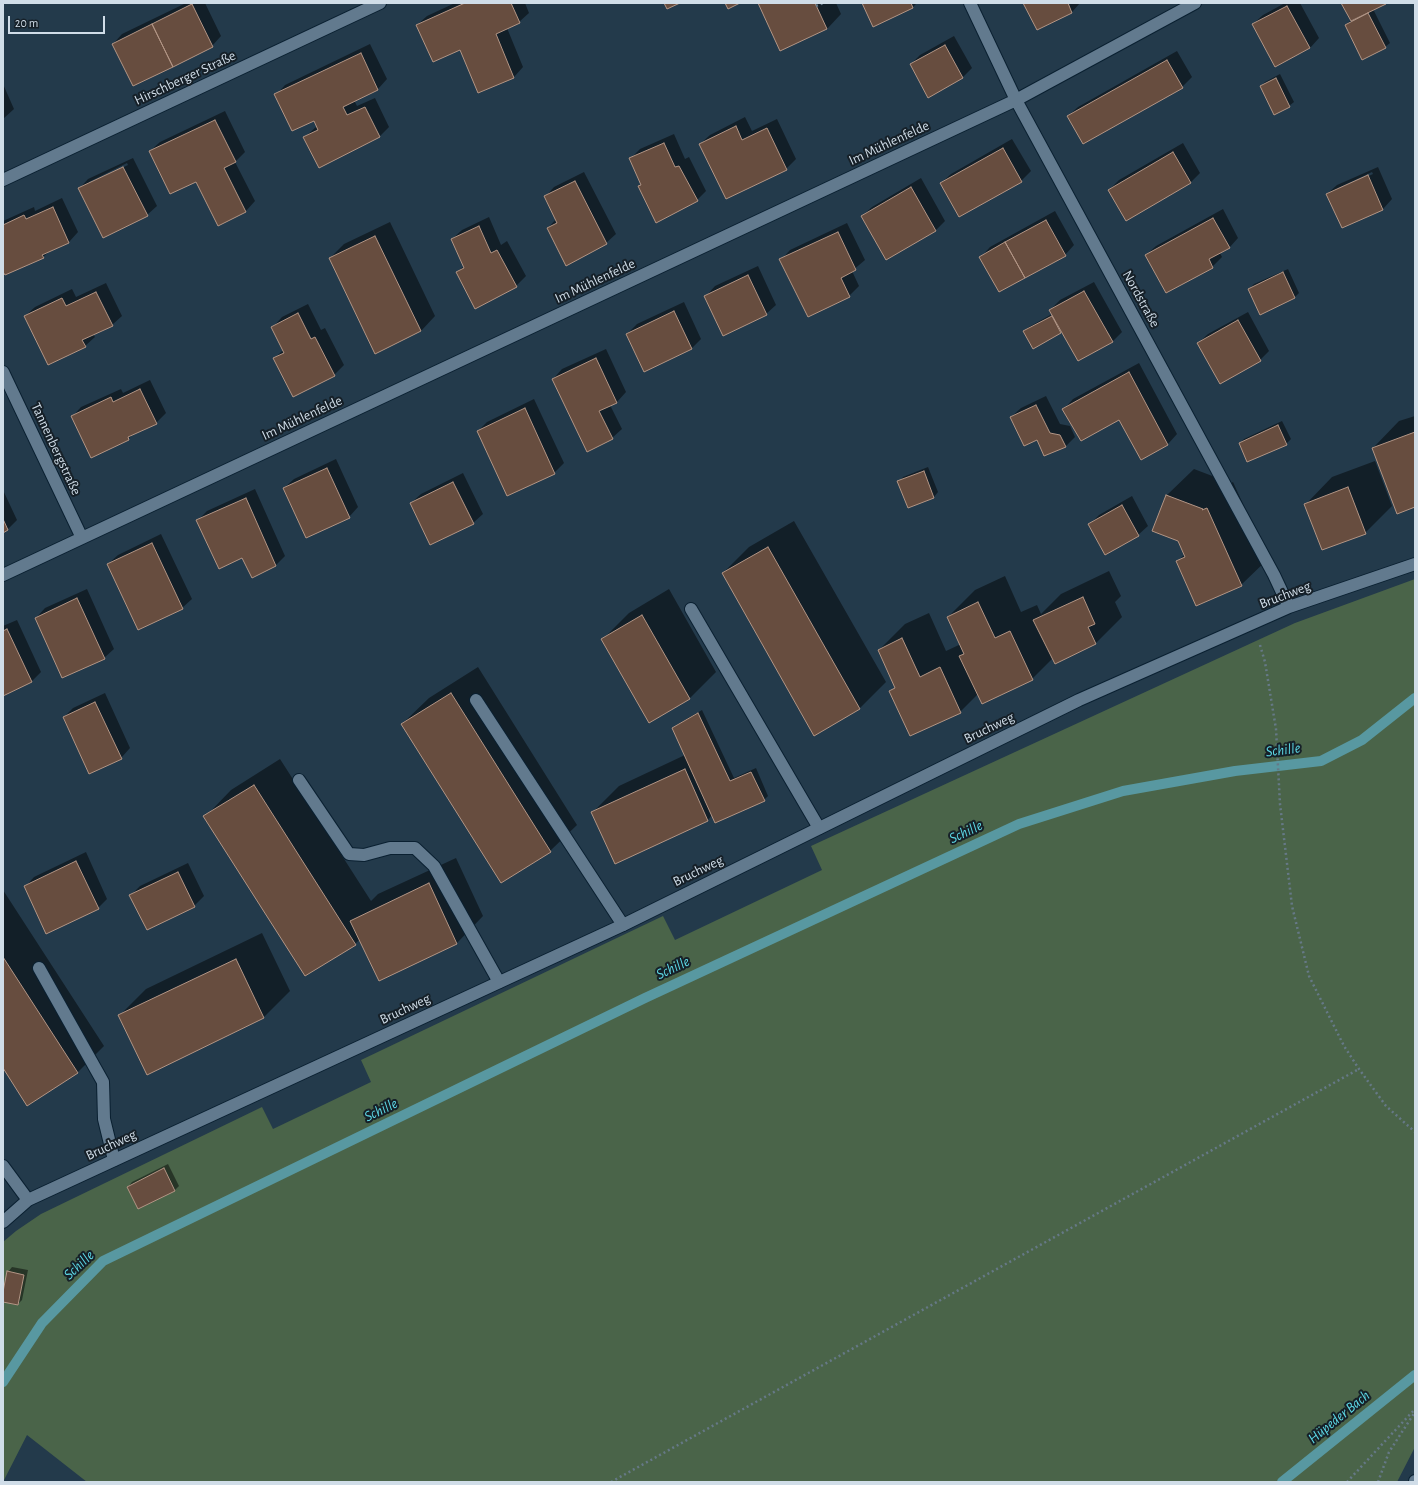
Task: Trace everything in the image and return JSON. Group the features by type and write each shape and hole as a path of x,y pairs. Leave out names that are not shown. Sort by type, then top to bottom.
{"street":[{"name":"Hirschberger Straße","path":"3,180 380,3"},
{"name":"Nordstraße","path":"970,3 1016,100 1274,574 1289,608"},
{"name":"Im Mühlenfelde","path":"3,575 1016,100 1195,3"},
{"name":"Tannenbergstraße","path":"3,372 82,538"},
{"name":"Bruchweg","path":"3,1222 28,1200 623,925 1079,700 1289,608 1415,564"},
{"path":"691,609 819,828"},
{"path":"476,700 623,925"},
{"path":"299,780 349,854 364,855 390,848 415,848 434,866 499,982"},
{"path":"39,968 103,1082 104,1118 114,1160"},
{"path":"3,1166 28,1200"}],"path":[{"path":"816,6 823,3"},
{"path":"1250,625 1265,662 1276,729 1280,804 1292,906 1309,976 1344,1046 1359,1069 1386,1106 1415,1132"},
{"path":"611,1482 1359,1069"},
{"path":"1347,1482 1415,1410"},
{"path":"1378,1482 1389,1452 1415,1410"}],"green space":[{"path":"1415,579 1415,1447 1397,1482 87,1482 27,1435 3,1482 3,1242 41,1214 262,1107 273,1129 371,1082 361,1060 663,916 675,940 822,870 811,846 1295,623"}],"building":[{"path":"465,3 511,3 520,23 496,34 514,78 478,93 460,50 433,62 416,25"},
{"path":"664,3 680,3 667,9"},
{"path":"725,3 740,3 728,9"},
{"path":"758,3 815,3 827,29 780,51"},
{"path":"862,3 911,3 913,8 873,27"},
{"path":"1023,3 1068,3 1072,13 1037,30"},
{"path":"1341,3 1386,3 1386,4 1351,21"},
{"path":"192,4 213,47 173,67 152,24"},
{"path":"1287,6 1310,48 1275,67 1252,24"},
{"path":"1368,13 1386,48 1362,60 1345,25"},
{"path":"152,24 173,67 133,86 112,44"},
{"path":"945,45 963,78 928,98 910,64"},
{"path":"361,53 378,90 343,107 347,115 365,107 380,137 319,168 303,137 318,130 314,121 292,131 274,94"},
{"path":"1167,60 1183,88 1083,144 1067,116"},
{"path":"1276,78 1290,107 1274,115 1260,86"},
{"path":"215,120 236,162 224,168 246,212 218,226 196,182 170,194 149,151"},
{"path":"736,126 742,140 767,128 787,170 726,199 699,144"},
{"path":"664,143 675,167 679,166 698,201 656,223 638,186 641,185 629,158"},
{"path":"1003,148 1022,182 959,217 940,183"},
{"path":"1173,152 1191,183 1126,221 1108,190"},
{"path":"123,167 148,216 103,238 78,188"},
{"path":"1368,175 1383,210 1342,228 1326,194"},
{"path":"575,181 607,244 566,266 547,228 557,223 544,196"},
{"path":"911,187 936,231 886,260 861,216"},
{"path":"53,207 69,243 42,255 44,258 5,275 3,272 3,225 24,215 26,219"},
{"path":"1213,218 1230,248 1209,259 1213,268 1166,293 1145,255"},
{"path":"1046,220 1066,256 1025,278 1005,242"},
{"path":"479,226 491,253 497,250 517,287 475,309 456,272 464,268 451,239"},
{"path":"838,232 856,270 841,278 850,297 808,317 779,259"},
{"path":"375,236 421,331 375,354 329,258"},
{"path":"1005,242 1025,278 999,292 979,257"},
{"path":"1283,272 1295,298 1260,315 1248,289"},
{"path":"748,275 767,315 723,336 704,296"},
{"path":"1084,291 1113,342 1078,361 1049,310"},
{"path":"96,292 113,326 82,340 86,347 48,365 24,316 62,298 66,306"},
{"path":"674,311 692,349 644,372 626,334"},
{"path":"298,313 311,339 315,337 335,376 293,397 273,358 284,353 271,327"},
{"path":"1052,316 1061,333 1033,349 1023,331"},
{"path":"1238,320 1261,361 1220,384 1197,343"},
{"path":"596,358 617,403 599,411 613,439 587,452 552,379"},
{"path":"1129,372 1168,445 1141,460 1119,420 1081,441 1062,409"},
{"path":"140,389 157,424 128,437 129,440 91,458 71,416 111,397 113,402"},
{"path":"1036,405 1050,433 1060,435 1066,447 1044,456 1037,440 1024,446 1010,417"},
{"path":"525,408 555,474 507,496 477,431"},
{"path":"1278,425 1287,445 1247,462 1239,443"},
{"path":"1415,432 1415,507 1397,514 1372,448"},
{"path":"327,468 350,518 306,538 283,488"},
{"path":"924,471 934,498 908,508 897,481"},
{"path":"453,482 474,524 430,545 410,503"},
{"path":"1348,487 1366,534 1322,550 1304,504"},
{"path":"1166,495 1203,509 1202,510 1207,508 1242,586 1196,606 1176,561 1185,557 1178,541 1152,531"},
{"path":"246,498 276,566 252,578 242,558 219,569 196,520"},
{"path":"1122,505 1139,536 1105,555 1088,524"},
{"path":"3,519 8,530 3,533"},
{"path":"152,543 183,609 138,630 107,564"},
{"path":"768,547 860,709 814,736 722,573"},
{"path":"1083,597 1095,624 1088,627 1096,644 1055,664 1033,620"},
{"path":"77,598 105,659 62,678 35,618"},
{"path":"978,602 995,638 1010,631 1033,680 982,704 959,656 964,654 947,617"},
{"path":"642,615 690,699 649,723 601,639"},
{"path":"7,629 32,682 3,696 3,631"},
{"path":"902,638 920,677 940,667 961,713 910,736 889,691 895,688 878,650"},
{"path":"451,693 551,852 501,883 401,724"},
{"path":"95,702 122,759 89,774 63,717"},
{"path":"698,713 730,781 751,772 765,801 715,823 672,728"},
{"path":"685,769 708,821 615,864 591,812"},
{"path":"254,785 356,945 305,976 203,816"},
{"path":"76,861 99,909 46,934 24,886"},
{"path":"178,872 195,907 147,930 129,895"},
{"path":"429,883 457,944 379,981 350,921"},
{"path":"3,957 78,1073 27,1106 3,1068"},
{"path":"236,959 264,1018 147,1075 118,1015"},
{"path":"164,1168 175,1191 138,1209 127,1187"},
{"path":"7,1271 24,1275 18,1305 3,1302 3,1292"}],"waterway":[{"name":"Schille","path":"3,1382 42,1323 103,1261 645,998 1019,824 1123,791 1235,771 1321,761 1362,740 1415,698"},
{"name":"Hüpeder Bach","path":"1282,1482 1415,1375"}]}
